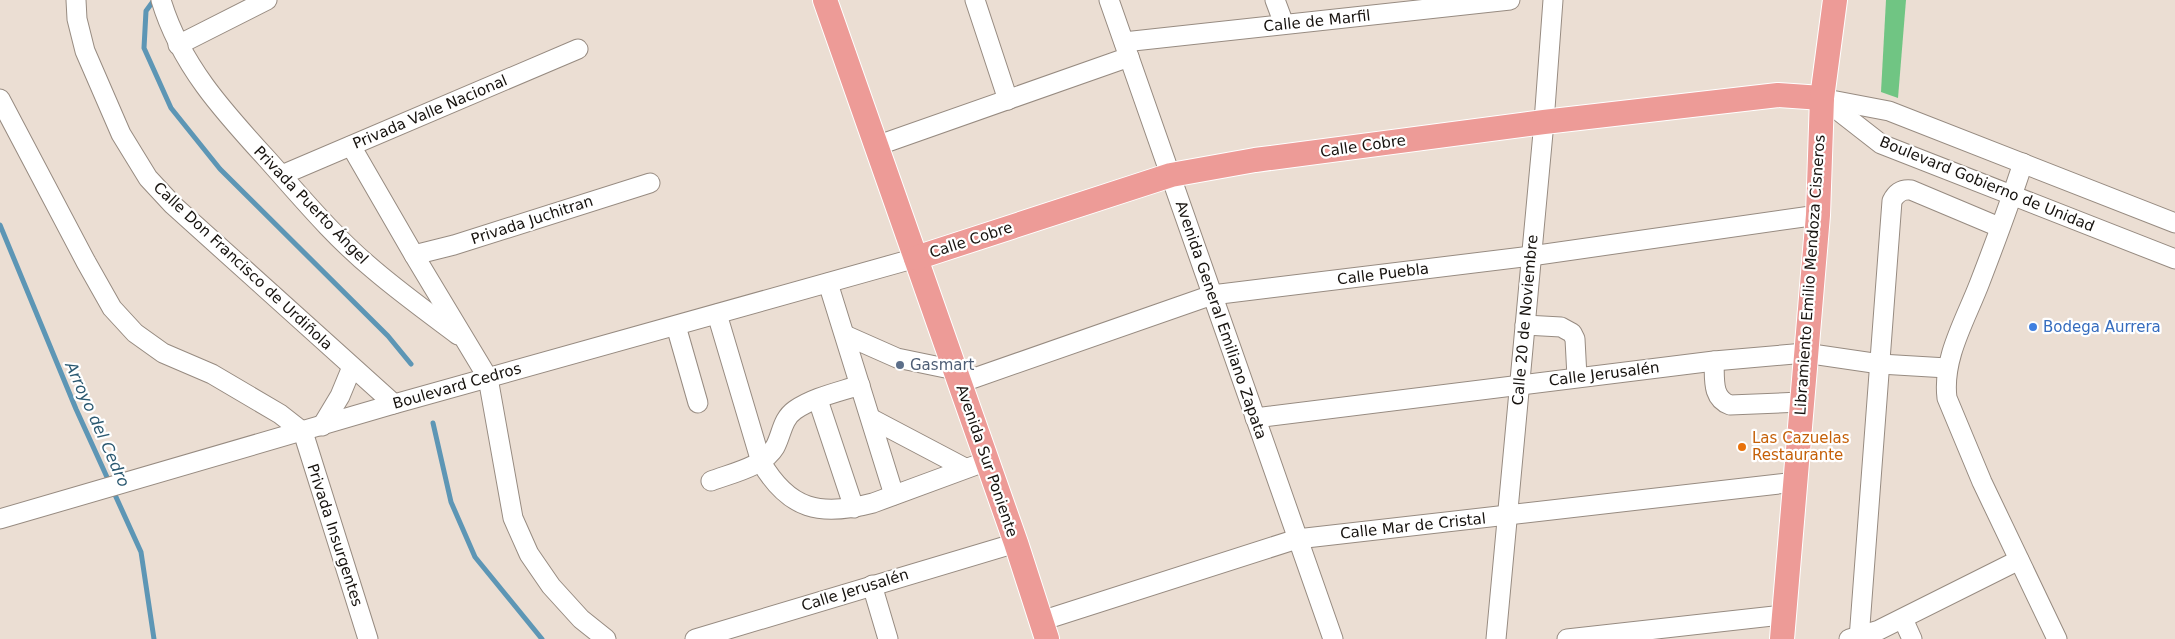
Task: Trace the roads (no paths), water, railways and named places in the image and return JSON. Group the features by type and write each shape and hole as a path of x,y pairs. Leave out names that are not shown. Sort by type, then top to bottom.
{"main road":[{"name":"Avenida Sur Poniente","path":"825,0 957,377 976,464 1016,543 1044,630"},
{"name":"Libramiento Emilio Mendoza Cisneros","path":"1782,639 1782,615 1796,482 1805,353 1818,216 1822,98 1835,0"},
{"name":"Calle Cobre","path":"916,258 1171,175 1265,159 1544,122 1778,95 1822,98"}],"street":[{"name":"Calle Don Francisco de Urdiñola","path":"76,0 77,19 85,51 121,134 148,178 174,205 394,404"},
{"name":"Privada Puerto Ángel","path":"161,0 178,45 220,108 282,175 313,212 373,270 467,342"},
{"path":"178,45 267,0"},
{"path":"975,0 1008,100"},
{"name":"Avenida General Emiliano Zapata","path":"1109,0 1333,639"},
{"path":"1275,0 1284,24"},
{"name":"Calle de Marfil","path":"876,146 1008,100 1127,50 1284,24 1510,0"},
{"name":"Calle 20 de Noviembre","path":"1496,639 1544,122 1553,0"},
{"name":"Privada Valle Nacional","path":"282,175 578,49"},
{"name":"Boulevard Gobierno de Unidad","path":"1822,98 1890,111 2175,223"},
{"name":"Boulevard Gobierno de Unidad","path":"1822,98 1881,144 2175,259"},
{"path":"0,99 112,308 135,332 163,353 212,374 286,418 302,432"},
{"name":"Privada Puerto Ángel","path":"351,146 488,378"},
{"path":"2023,163 2013,196 1999,226 1945,377 1947,398 1982,482 2057,639"},
{"name":"Privada Juchitran","path":"414,255 454,245 650,183"},
{"path":"1999,226 1911,190 1902,191 1892,201 1856,638 1880,635 1903,618 2019,560"},
{"name":"Calle Puebla","path":"957,377 1212,295 1531,256 1818,216"},
{"name":"Boulevard Cedros","path":"0,519 394,404 916,258"},
{"path":"828,283 894,494"},
{"path":"717,314 761,462 772,481 787,496 806,507 828,510 854,508 976,464"},
{"path":"1525,325 1561,327 1572,332 1575,339 1576,377"},
{"path":"676,326 698,403"},
{"path":"844,335 897,358 957,377"},
{"name":"Calle Jerusalén","path":"1255,418 1576,377 1714,361 1805,353 1880,364 1947,368"},
{"path":"1714,361 1716,390 1722,402 1730,405 1801,402"},
{"path":"322,426 340,396 352,367"},
{"path":"488,378 513,518 529,554 551,586 581,619 606,639"},
{"path":"711,481 761,462 775,446 788,418 795,410 860,385"},
{"path":"818,400 854,508"},
{"path":"872,419 976,464"},
{"name":"Privada Insurgentes","path":"302,432 368,639"},
{"name":"Calle Mar de Cristal","path":"1044,630 1297,539 1796,482"},
{"name":"Calle Jerusalén","path":"695,639 1016,543"},
{"path":"872,585 888,639"},
{"path":"1567,639 1782,615"},
{"path":"1903,618 1912,639"}],"waterway":[{"path":"154,0 146,11 144,48 171,108 220,169 388,336 411,364"},
{"name":"Arroyo del Cedro","path":"0,225 76,409 141,552 154,639"},
{"path":"433,423 451,502 475,557 542,639"}],"place":[{"name":"Bodega Aurrera","path":"2033,327"},
{"name":"Gasmart","path":"900,365"},
{"name":"Las Cazuelas Restaurante","path":"1742,447"}]}
